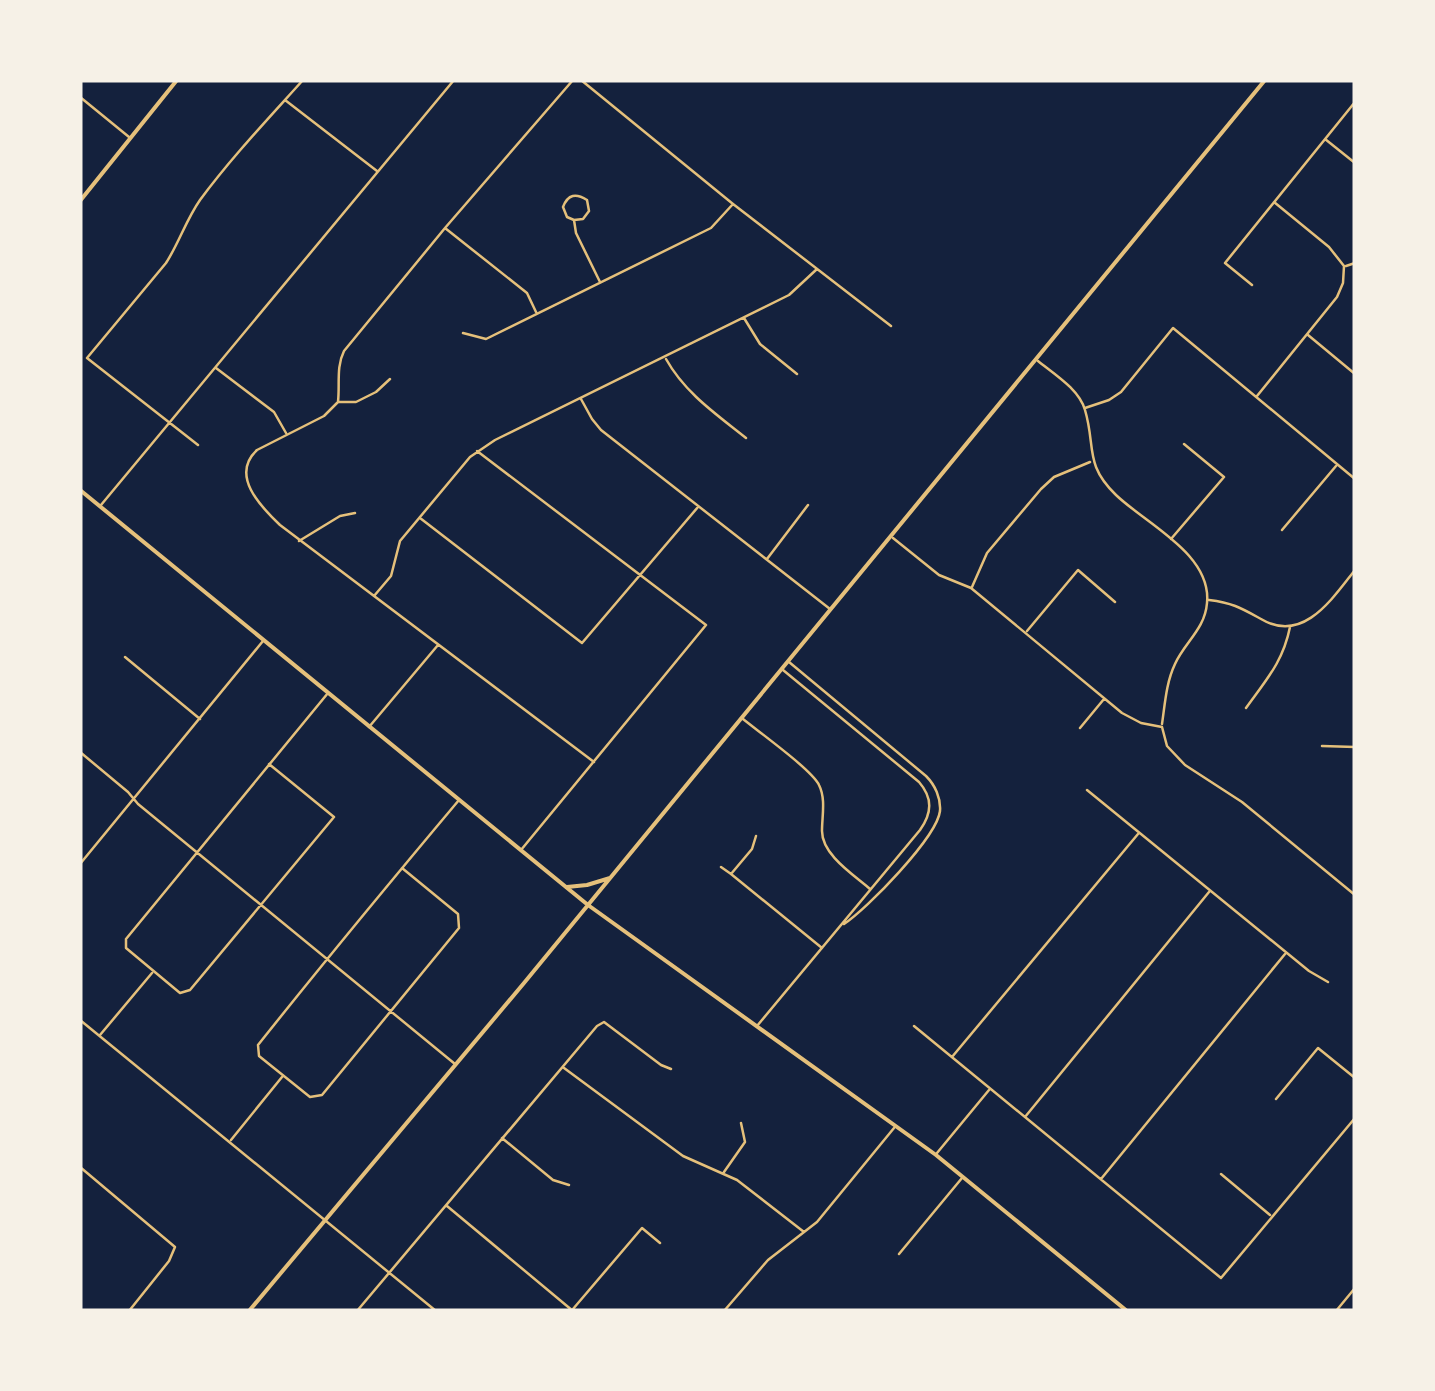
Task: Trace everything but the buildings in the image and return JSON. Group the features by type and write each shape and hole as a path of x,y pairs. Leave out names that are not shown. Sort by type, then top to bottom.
{"street":[{"path":"80,201 178,80"},
{"path":"198,445 86,358 166,263 197,204 303,80"},
{"path":"100,506 454,80"},
{"path":"574,80 344,351 338,363 338,402 324,416 257,450 245,466 246,480 262,507 300,541 594,762"},
{"path":"580,80 891,326"},
{"path":"249,1311 588,905 1265,80"},
{"path":"80,97 130,138"},
{"path":"286,100 378,172"},
{"path":"1252,285 1225,263 1355,102"},
{"path":"1325,139 1355,163"},
{"path":"580,195 587,200 589,211 583,219 574,220 567,217 564,207 566,200 580,195"},
{"path":"1256,397 1337,297 1344,283 1344,266 1330,247 1274,202"},
{"path":"463,333 486,339 711,228 733,204"},
{"path":"574,220 576,233 600,282"},
{"path":"445,228 527,294 537,314"},
{"path":"1344,266 1355,263"},
{"path":"374,597 390,576 400,541 477,451 789,295 817,268"},
{"path":"744,318 760,344 797,374"},
{"path":"1085,408 1122,392 1173,328 1355,479"},
{"path":"1306,334 1355,374"},
{"path":"664,357 688,390 746,438"},
{"path":"1036,360 1072,389 1085,408 1092,460 1102,479 1186,552 1198,568 1208,600 1203,621 1175,663 1168,684 1162,726 1167,746 1184,765 1242,802 1355,896"},
{"path":"216,368 274,412 287,434"},
{"path":"338,402 356,402 390,379"},
{"path":"580,398 602,430 830,610"},
{"path":"1171,539 1224,476 1184,444"},
{"path":"477,451 706,625 521,850"},
{"path":"971,588 987,553 1041,489 1054,477 1092,460"},
{"path":"1282,530 1338,464"},
{"path":"80,490 588,905 936,1155 1127,1311"},
{"path":"766,561 808,505"},
{"path":"419,518 582,643 698,507"},
{"path":"300,541 340,516 354,513"},
{"path":"891,536 939,574 971,588 1133,720 1162,726"},
{"path":"1025,633 1078,570 1115,602"},
{"path":"1208,600 1232,604 1263,621 1290,627 1321,612 1355,570"},
{"path":"1246,708 1278,664 1290,627"},
{"path":"80,864 264,640"},
{"path":"369,727 439,644"},
{"path":"125,657 200,719"},
{"path":"788,661 926,776 938,794 940,812 932,831 884,890 839,927"},
{"path":"757,1026 926,821 930,808 928,794 920,782 782,669"},
{"path":"269,764 334,817 190,990 180,993 126,948 126,939 269,764 328,693"},
{"path":"1080,728 1104,698"},
{"path":"742,718 818,783 824,812 823,841 870,889"},
{"path":"1322,746 1355,747"},
{"path":"80,752 196,853 456,1064"},
{"path":"1087,790 1309,972 1328,982"},
{"path":"402,868 458,914 460,928 322,1095 310,1097 259,1056 258,1044 326,960 458,800"},
{"path":"952,1057 1139,832"},
{"path":"731,874 752,849 756,836"},
{"path":"721,866 822,948"},
{"path":"566,887 610,878"},
{"path":"1026,1117 1210,891"},
{"path":"1101,1179 1286,953"},
{"path":"100,1036 154,972"},
{"path":"80,1020 436,1311"},
{"path":"357,1311 597,1026 604,1022 671,1069"},
{"path":"914,1026 1221,1278 1355,1118"},
{"path":"1276,1099 1318,1048 1355,1078"},
{"path":"562,1067 669,1148 724,1172 804,1232"},
{"path":"230,1142 283,1076"},
{"path":"936,1155 990,1089"},
{"path":"724,1172 745,1142 742,1122"},
{"path":"724,1311 768,1260 817,1222 895,1126"},
{"path":"502,1138 553,1180 569,1186"},
{"path":"80,1167 175,1246 170,1261 128,1311"},
{"path":"1220,1174 1272,1216"},
{"path":"899,1254 963,1177"},
{"path":"446,1205 572,1311 642,1228 660,1243"},
{"path":"1336,1311 1355,1288"}]}
